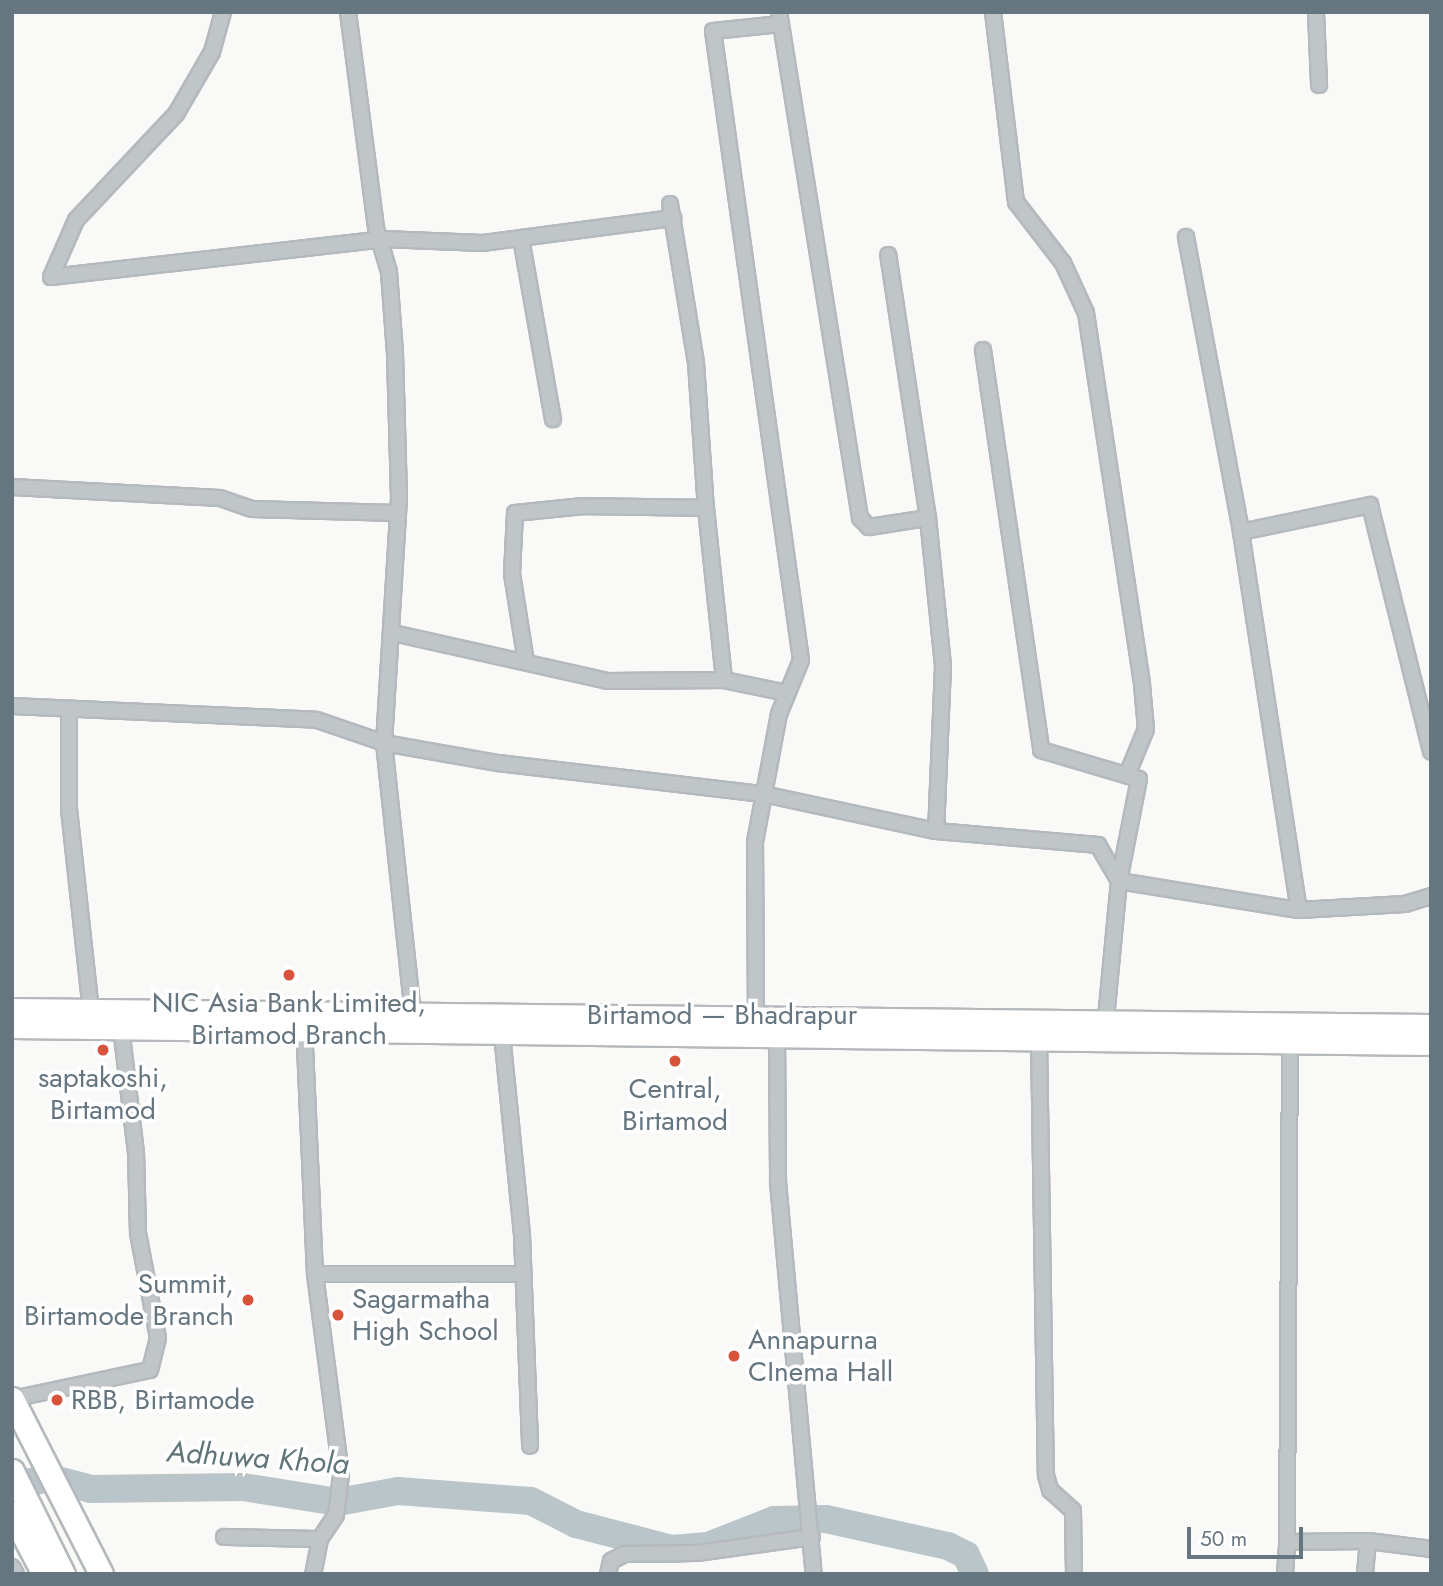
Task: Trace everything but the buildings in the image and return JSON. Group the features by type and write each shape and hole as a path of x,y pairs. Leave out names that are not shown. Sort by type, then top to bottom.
{"highway":[{"path":"14,1403 102,1574"},
{"path":"12,1471 22,1512 44,1574"},
{"path":"22,1512 63,1574"}],"main road":[{"name":"Birtamod — Bhadrapur","path":"12,1009 91,1010 120,1020"},
{"name":"Birtamod — Bhadrapur","path":"12,1027 120,1020 304,1019 413,1015 501,1026"},
{"name":"Birtamod — Bhadrapur","path":"304,1019 501,1026 766,1026 1290,1035 1431,1044"},
{"name":"Birtamod — Bhadrapur","path":"1290,1035 1431,1025"},
{"name":"Birtamod — Bhadrapur","path":"766,1026 1039,1039 1105,1032"}],"street":[{"path":"223,12 212,52 176,114 76,220 51,277 383,239 521,238 671,211 696,363 706,508 724,680"},
{"path":"348,12 376,228 383,239 395,354 397,513 393,633 384,743 413,1015"},
{"path":"993,12 1016,202 1063,263 1086,313 1142,685 1146,729 1126,775"},
{"path":"1316,12 1319,85"},
{"path":"814,1574 778,1182 755,842 763,794 787,693 801,660 713,31 780,18 860,517 869,527 928,518"},
{"path":"1186,237 1241,532 1298,910"},
{"path":"521,238 552,419"},
{"path":"888,255 928,518 943,666 936,831"},
{"path":"983,351 1041,750 1139,779 1119,881 1105,1032"},
{"path":"12,487 220,498 252,509 397,513"},
{"path":"1241,532 1370,505 1431,752"},
{"path":"526,662 512,574 515,513 584,506 706,508"},
{"path":"393,633 607,681 724,680 787,693"},
{"path":"12,706 69,711 317,720 384,743 763,794 936,831 1098,845 1119,881"},
{"path":"69,711 69,809 91,1010"},
{"path":"1119,881 1298,910 1405,904 1431,896"},
{"path":"304,1019 314,1274 341,1475 336,1515 320,1539 313,1574"},
{"path":"14,1403 150,1370 158,1338 138,1233 136,1153 120,1020"},
{"path":"501,1026 522,1235 519,1274 530,1446"},
{"path":"1285,1574 1290,1035"},
{"path":"1039,1039 1046,1475 1050,1490 1073,1511 1074,1574"},
{"path":"314,1274 519,1274"},
{"path":"608,1574 611,1561 625,1554 697,1553 812,1536"},
{"path":"224,1537 320,1539"},
{"path":"1287,1542 1368,1541 1431,1549"},
{"path":"1365,1574 1368,1541"},
{"path":"12,1567 16,1574"}],"waterway":[{"name":"Adhuwa Khola","path":"12,1486 50,1478 91,1489 243,1487 338,1502 398,1491 531,1501 576,1524 672,1549 708,1546 774,1520 826,1519 948,1546 966,1555 975,1574"}],"place":[{"name":"NIC Asia Bank Limited, Birtamod Branch","path":"289,975"},
{"name":"saptakoshi, Birtamod","path":"103,1050"},
{"name":"Central, Birtamod","path":"675,1061"},
{"name":"Summit, Birtamode Branch","path":"248,1300"},
{"name":"Sagarmatha High School","path":"338,1315"},
{"name":"Annapurna CInema Hall","path":"734,1356"},
{"name":"RBB, Birtamode","path":"57,1400"}]}
